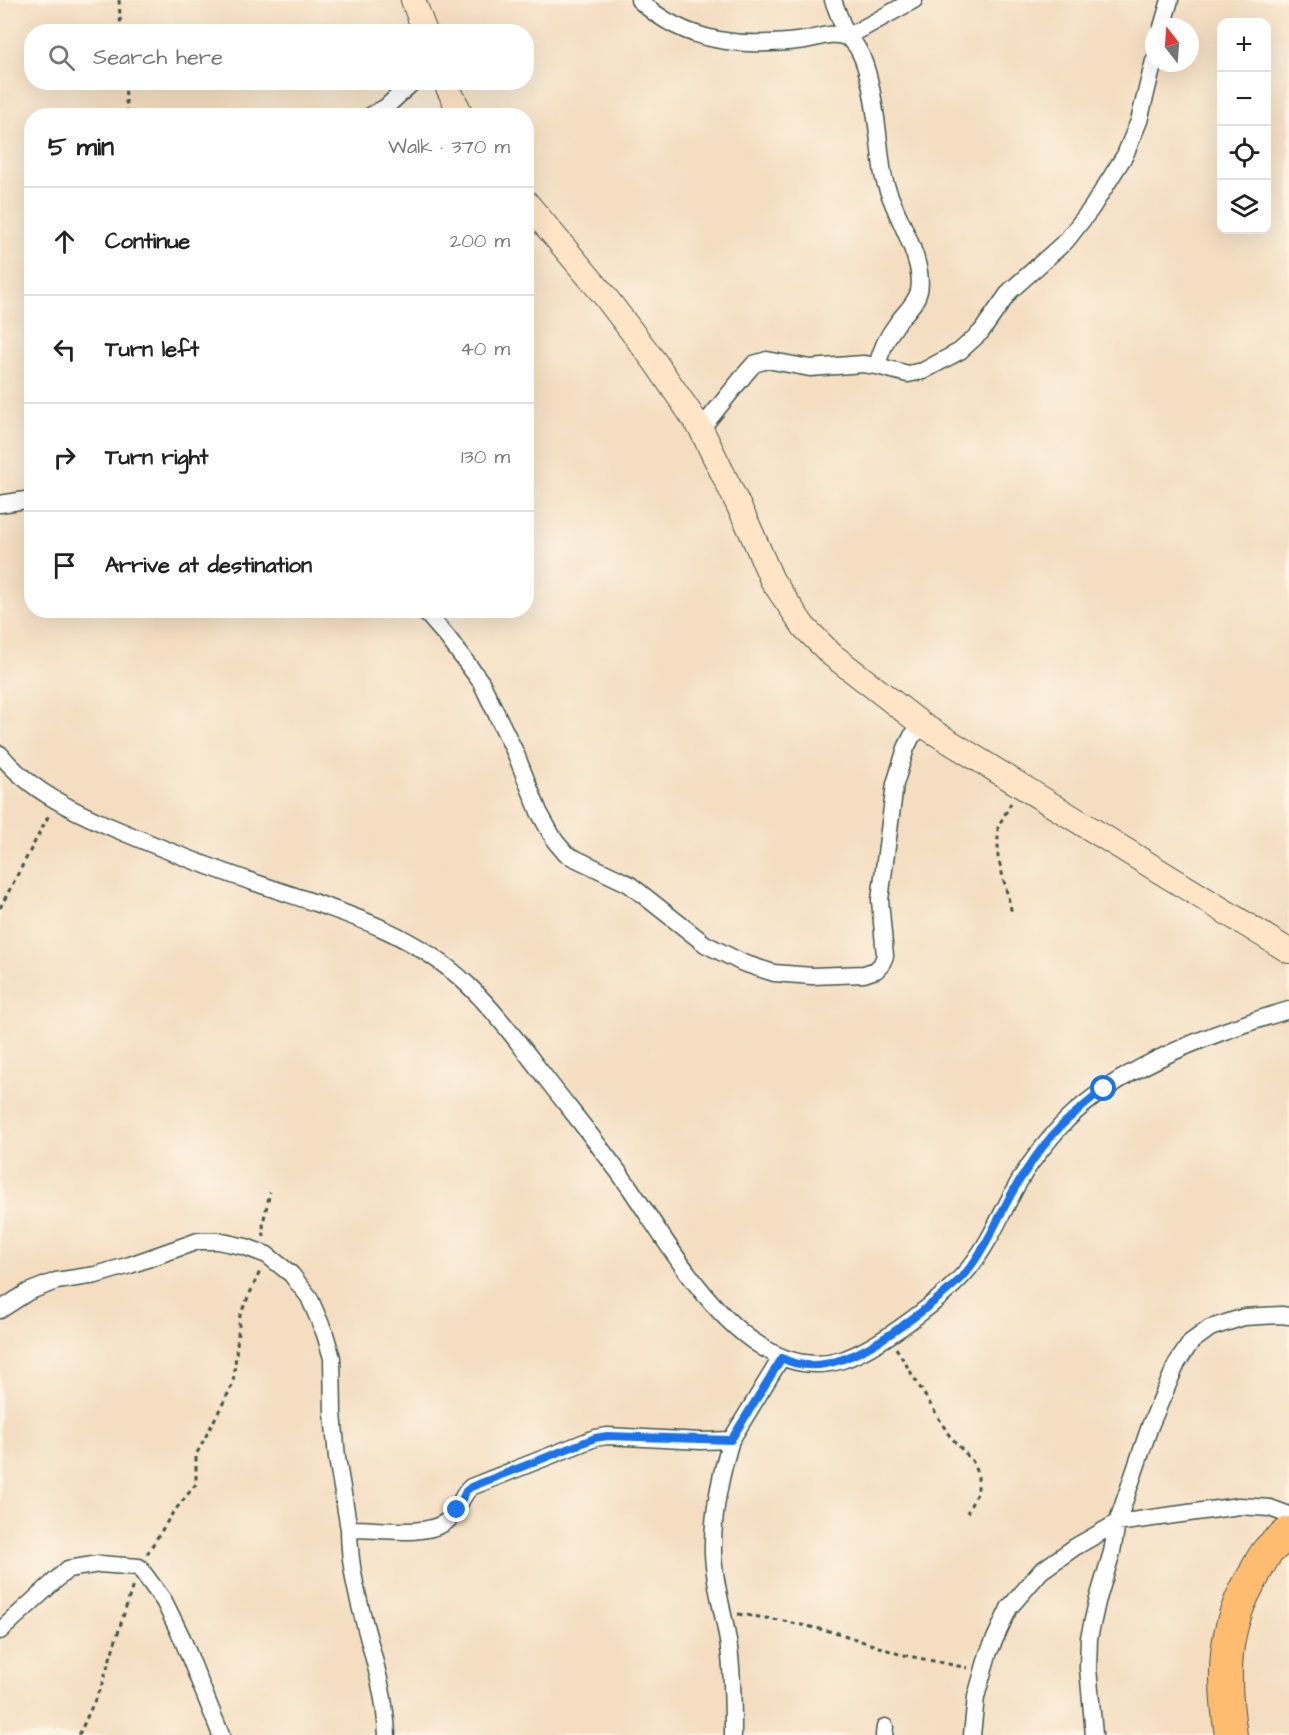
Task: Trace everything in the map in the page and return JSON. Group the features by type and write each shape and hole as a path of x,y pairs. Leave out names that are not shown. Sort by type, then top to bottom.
{"highway":[{"path":"1232,1735 1226,1704 1226,1652 1232,1621 1248,1584 1268,1551 1289,1533"}],"main road":[{"path":"413,0 423,24"},
{"path":"448,90 457,108"},
{"path":"534,212 623,320 701,429 772,580 804,627 832,655 924,726 1289,951"}],"street":[{"path":"639,0 655,15 680,28 717,41 764,44 807,40 834,34 847,37 914,0"},
{"path":"833,0 847,37 864,60 872,88 885,185 911,249 919,276 919,291 881,347 877,366"},
{"path":"1165,18 1170,0"},
{"path":"701,429 746,373 754,364 761,361 776,361 810,368 863,364 908,374 923,371 960,351 981,332 1010,291 1066,241 1091,209 1125,155 1139,121 1151,72"},
{"path":"384,108 404,90"},
{"path":"0,504 24,500"},
{"path":"431,618 481,682 515,752 539,812 555,841 566,854 629,884 705,944 744,963 774,973 812,976 864,974 876,970 881,965 885,956 880,900 895,784 912,736 924,726"},
{"path":"1,757 43,793 75,812 189,860 360,917 408,940 440,961 468,986 510,1032 617,1170 711,1303 753,1342 787,1361 810,1365 842,1360 889,1336 941,1296 970,1268 1022,1176 1062,1125 1104,1089 1129,1073 1189,1046 1248,1022 1289,1010"},
{"path":"0,1310 28,1292 56,1281 107,1272 198,1242 228,1243 246,1247 267,1255 291,1274 309,1297 325,1334 332,1358 334,1424 349,1529 353,1579 384,1696 387,1735"},
{"path":"1094,1735 1088,1668 1089,1638 1112,1552 1117,1523 1150,1426 1177,1363 1191,1342 1210,1328 1244,1317 1281,1314 1289,1316"},
{"path":"733,1735 733,1688 729,1647 713,1555 714,1517 720,1477 731,1440 782,1358"},
{"path":"349,1529 418,1530 438,1526 447,1521 457,1510 466,1491 471,1487 595,1438 607,1436 731,1440"},
{"path":"972,1735 976,1697 983,1671 1008,1608 1041,1571 1075,1547 1117,1523 1239,1506 1270,1508 1289,1515"},
{"path":"0,1630 68,1569 99,1564 139,1567 164,1601 178,1629 221,1735"}],"path":[{"path":"119,0 120,24"},
{"path":"125,90 127,108"},
{"path":"1012,913 998,857 998,827 1021,785"},
{"path":"0,908 56,801"},
{"path":"79,1735 102,1684 139,1567 172,1514 196,1484 196,1455 233,1384 240,1316 267,1255 262,1223 270,1192"},
{"path":"889,1336 949,1435 973,1462 978,1476 978,1491 967,1513"},
{"path":"722,1612 779,1620 838,1633 899,1654 983,1671"}],"route":[{"path":"457,1510 466,1491 471,1487 595,1438 607,1436 701,1441 731,1440 782,1358 810,1365 842,1360 882,1341 941,1296 970,1268 1022,1176 1062,1125 1104,1089"}]}
